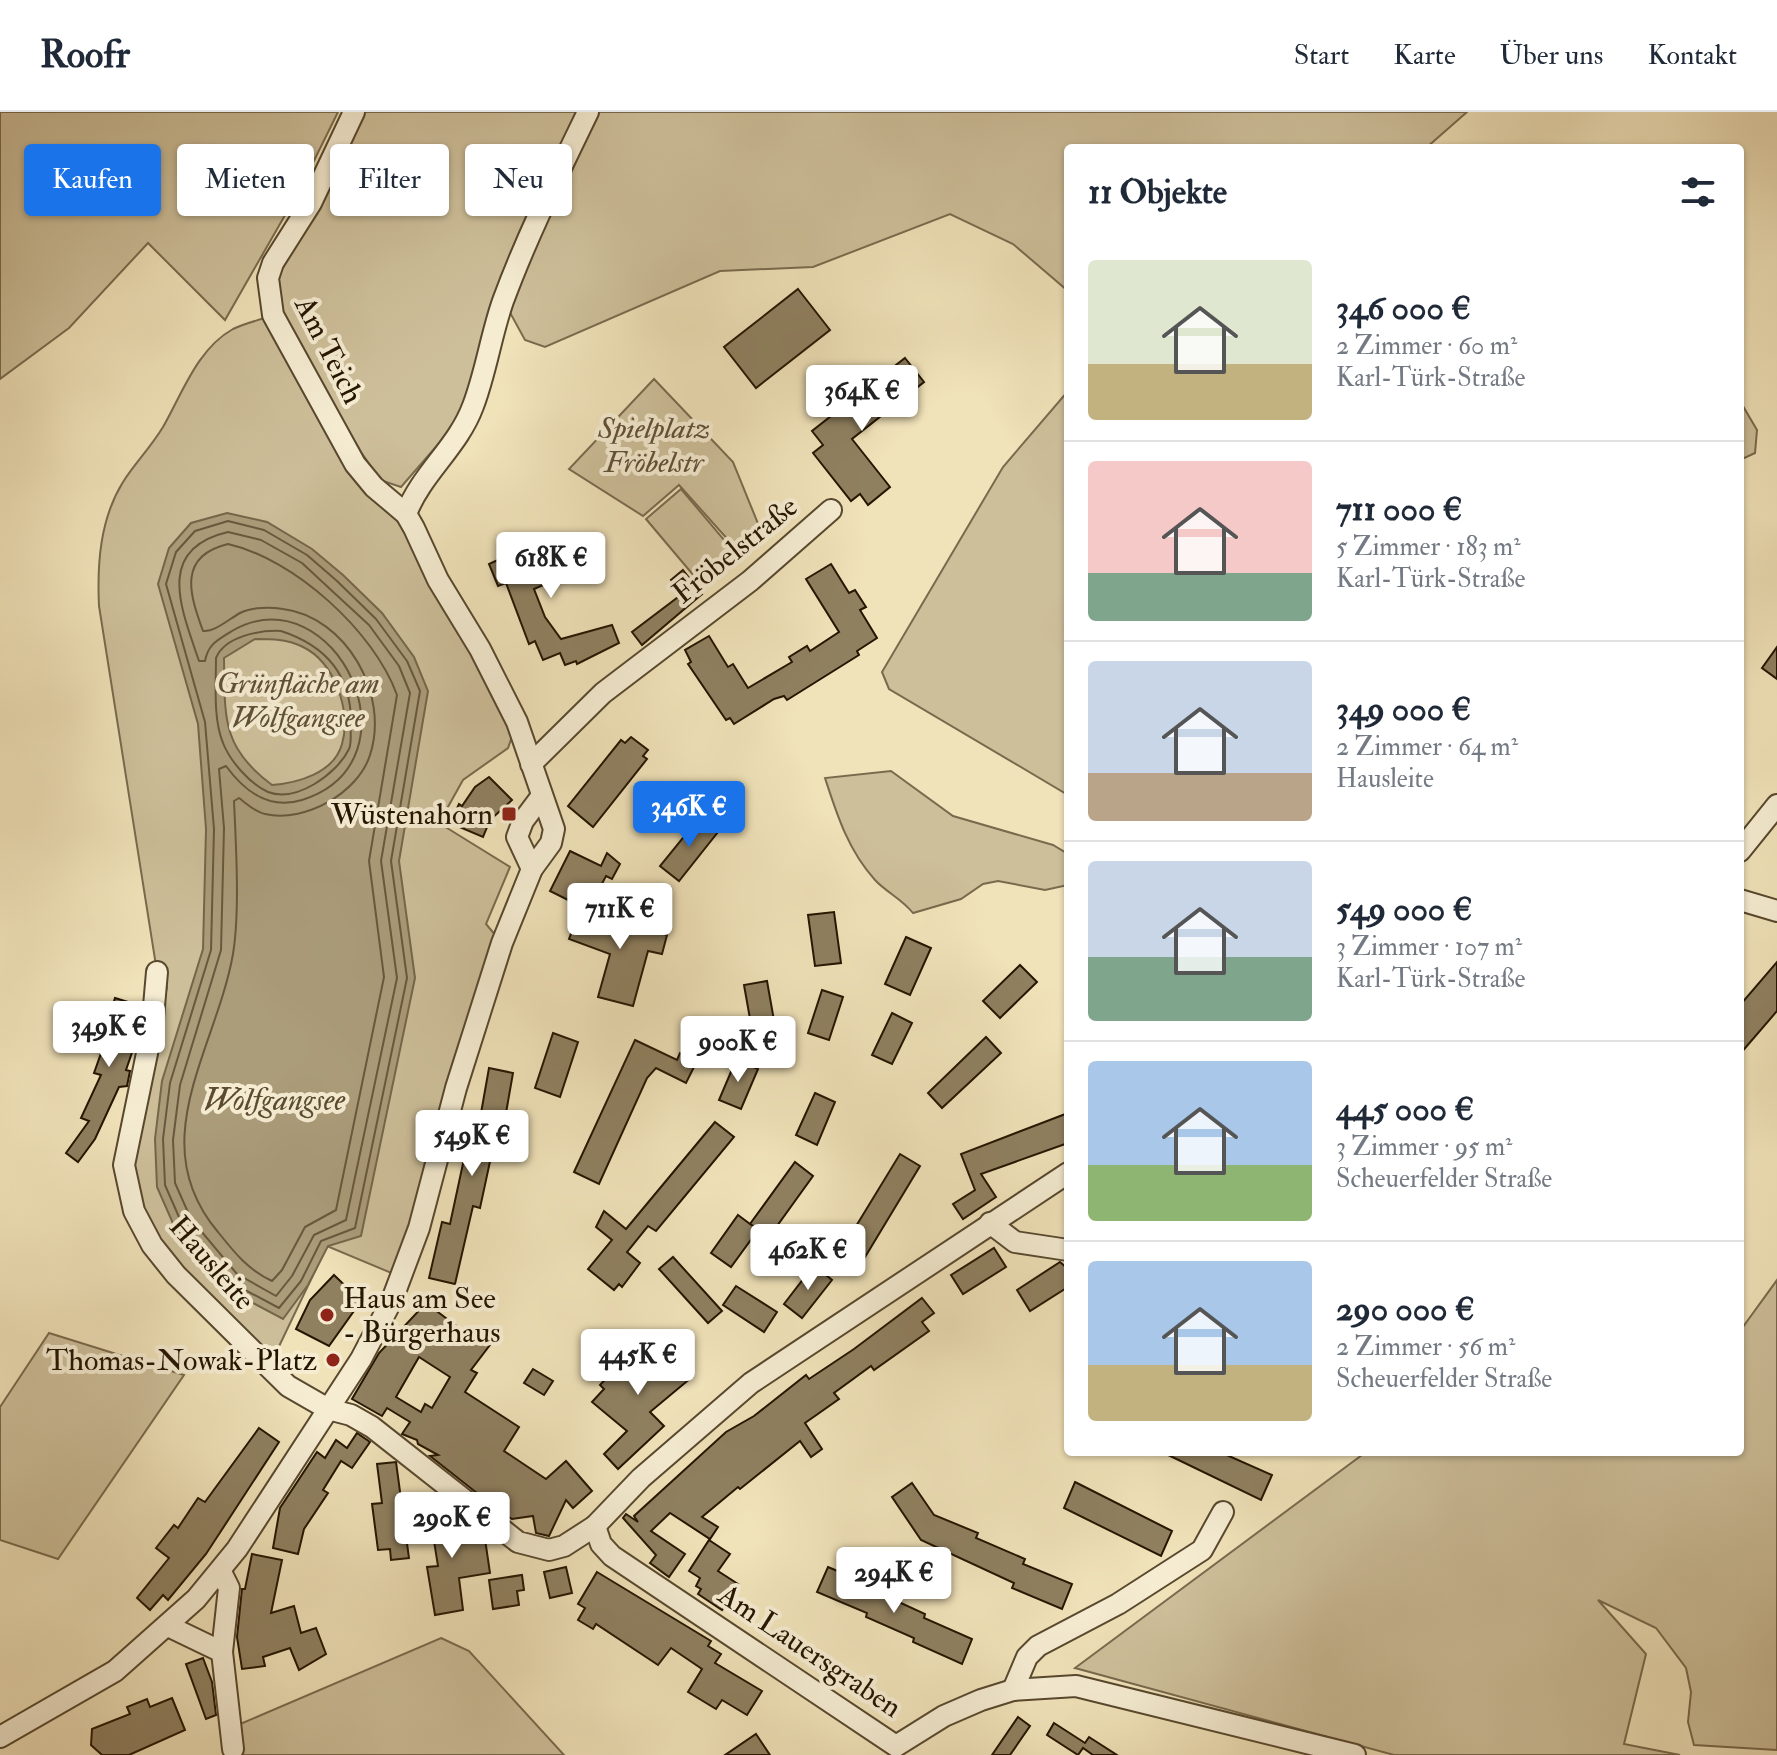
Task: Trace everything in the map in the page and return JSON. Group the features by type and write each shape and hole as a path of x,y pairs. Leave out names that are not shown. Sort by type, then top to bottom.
{"street":[{"name":"Am Teich","path":"354,112 318,191 273,263 268,278 269,299 273,315 355,464 374,487 406,514"},
{"path":"0,1737 115,1671 168,1626 221,1572 374,1335 410,1254 502,943 532,869 551,843 554,829 552,814 541,797 517,722 493,673 438,580 406,514 418,489 441,461 473,407 502,304 517,264 588,112"},
{"name":"Fröbelstraße","path":"531,764 626,673 750,581 831,510"},
{"path":"532,869 517,837 523,821 541,797"},
{"path":"1744,846 1777,805"},
{"path":"1744,901 1777,911"},
{"name":"Hausleite","path":"157,972 152,1029 124,1165 134,1211 152,1245 206,1308 288,1386 328,1409 351,1415 372,1427 509,1535 532,1548 549,1550 564,1546 595,1526 652,1468 751,1383 1064,1176"},
{"path":"990,1223 1015,1242 1064,1249"},
{"path":"1013,1690 1027,1657 1038,1646 1118,1604 1202,1550 1223,1512"},
{"name":"Am Lauersgraben","path":"595,1526 601,1544 612,1556 890,1750 961,1707 1013,1690 1091,1688 1355,1755"},
{"path":"221,1572 229,1588 222,1652 233,1749"},
{"path":"168,1626 222,1652"}],"green space":[{"path":"0,112 338,112 314,161 314,144 177,144 177,216 285,216 225,320 148,243 69,328 0,379"},
{"path":"359,112 582,112 569,144 465,144 465,216 541,216 472,389 448,433 401,487 380,480 361,452 284,321 277,278 308,216 314,216 314,203 330,171 330,216 449,216 449,144 343,144"},
{"path":"590,112 1467,112 1431,144 1064,144 1064,288 1013,244 950,214 813,267 720,271 545,347 525,340 508,309 547,216 572,216 572,155"},
{"name":"Grünfläche am Wolfgangsee","path":"273,315 355,464 406,514 517,722 508,748 463,780 439,823 510,867 486,924 502,943 401,1277 327,1246 272,1361 162,1250 144,1221 129,1154 167,987 157,972 99,606 99,590 102,542 115,496 163,427 200,360 233,329"},
{"name":"Spielplatz Fröbelstr","path":"654,379 733,462 761,531 739,552 679,485 643,516 569,469"},
{"path":"1064,396 1064,793 889,689 882,672 1003,467"},
{"path":"1744,408 1757,430 1755,453 1744,458"},
{"path":"681,489 736,554 700,583 646,519"},
{"path":"891,771 953,816 1053,845 1064,852 1064,886 1045,890 998,881 983,884 961,899 913,913 875,880 857,857 839,819 825,778"},
{"path":"1777,1280 1777,1750 1694,1745 1688,1722 1691,1692 1686,1668 1656,1628 1598,1600 1646,1654 1624,1744 1680,1755 1394,1755 1075,1668 1361,1456 1744,1456 1744,1325"},
{"path":"49,1333 184,1375 58,1559 0,1540 0,1407"},
{"path":"441,1638 469,1651 564,1755 240,1755 238,1725"}],"water":[{"name":"Wolfgangsee","path":"227,513 267,522 312,549 382,613 414,657 428,691 399,861 415,978 361,1236 328,1246 308,1285 283,1319 225,1288 175,1228 157,1187 155,1139 162,1081 203,949 206,829 198,724 158,584 169,548 191,523","holes":["255,639 279,640 303,647 324,664 338,689 344,717 342,744 331,762 314,775 272,785 255,771 235,744 226,714 224,658"]}],"building":[{"path":"798,289 830,330 756,388 724,347"},
{"path":"905,358 924,382 852,439 890,487 868,505 860,494 851,501 813,453 823,445 812,431"},
{"path":"584,534 586,539 593,536 600,553 548,578 550,582 534,589 545,617 561,639 612,625 619,643 577,664 576,661 565,665 560,653 543,660 535,641 529,644 506,583 498,586 489,564 511,554 515,563"},
{"path":"831,564 849,593 855,590 866,607 860,610 877,638 857,651 859,655 787,700 784,696 774,699 734,724 730,718 726,720 688,664 691,662 685,650 709,636 728,667 733,664 748,688 792,662 789,657 807,646 810,651 839,632 806,579"},
{"path":"683,570 702,594 642,645 632,632 682,594 671,580"},
{"path":"1777,647 1777,679 1762,668"},
{"path":"631,737 648,750 643,756 647,759 593,827 568,806 621,740 625,743"},
{"path":"489,777 512,800 490,820 483,837 450,823 459,804 462,806 475,787"},
{"path":"699,818 718,832 679,881 660,866"},
{"path":"570,851 601,866 607,853 620,864 612,879 606,876 588,910 550,891"},
{"path":"626,903 643,911 634,927 667,935 662,954 648,951 633,1006 598,997 610,954 569,939 579,913 615,922"},
{"path":"834,912 841,963 815,966 808,915"},
{"path":"906,937 931,948 910,995 885,984"},
{"path":"1777,962 1777,1011 1744,1049 1744,1000"},
{"path":"1020,965 1037,982 1000,1018 983,1001"},
{"path":"767,981 775,1026 752,1030 744,985"},
{"path":"822,990 843,997 829,1040 808,1033"},
{"path":"115,998 141,1006 137,1038 126,1070 130,1071 127,1086 119,1087 95,1139 78,1162 66,1153 89,1121 81,1118 101,1075 94,1073 105,1042 98,1040 98,1030 104,1009 111,1011"},
{"path":"892,1013 912,1023 892,1064 872,1055"},
{"path":"553,1033 578,1042 560,1097 535,1088"},
{"path":"986,1037 1001,1053 942,1108 928,1093"},
{"path":"635,1040 677,1060 680,1053 697,1061 686,1083 656,1068 647,1078 599,1184 574,1172"},
{"path":"736,1060 758,1069 741,1109 719,1100"},
{"path":"489,1068 513,1073 503,1130 497,1129 480,1208 473,1206 455,1284 429,1278 442,1222 450,1224 467,1145 475,1147"},
{"path":"815,1093 835,1102 817,1145 796,1135"},
{"path":"1064,1115 1064,1144 981,1174 996,1197 963,1219 953,1204 975,1190 961,1154"},
{"path":"715,1122 734,1137 656,1231 648,1226 627,1252 640,1263 622,1287 619,1284 614,1290 588,1269 612,1240 596,1227 604,1211 626,1229"},
{"path":"900,1154 920,1166 856,1272 836,1259"},
{"path":"795,1162 813,1176 769,1237 750,1224"},
{"path":"738,1215 758,1230 731,1267 711,1253"},
{"path":"994,1248 1006,1267 963,1294 951,1275"},
{"path":"673,1257 722,1311 708,1323 659,1269"},
{"path":"1060,1262 1064,1266 1064,1290 1030,1311 1017,1290"},
{"path":"814,1265 832,1280 802,1318 784,1304"},
{"name":"Haus am See - Bürgerhaus","path":"334,1275 361,1301 329,1346 296,1329 310,1300"},
{"path":"736,1286 777,1312 764,1332 723,1305"},
{"path":"922,1298 934,1313 922,1322 929,1331 874,1370 871,1366 834,1393 839,1399 805,1423 822,1449 811,1457 800,1441 740,1489 738,1487 702,1517 718,1527 710,1539 670,1513 651,1531 685,1554 669,1577 650,1563 656,1555 623,1518 626,1514 638,1522 634,1516 726,1432 754,1416 806,1375 809,1379 854,1349"},
{"path":"426,1303 475,1340 483,1328 496,1337 471,1370 477,1373 465,1392 519,1427 504,1451 546,1479 566,1461 592,1491 573,1508 566,1500 549,1536 536,1533 533,1516 512,1519 501,1512 430,1456 438,1455 402,1434 410,1422 387,1408 382,1416 352,1399 379,1353","holes":["419,1357 450,1377 432,1408 425,1404 421,1412 396,1397"]},
{"path":"644,1337 692,1377 650,1412 664,1426 618,1469 604,1454 627,1431 592,1402 604,1389 600,1385"},
{"path":"533,1369 553,1381 544,1395 524,1383"},
{"path":"259,1428 279,1442 206,1554 168,1600 163,1595 150,1610 137,1598 169,1558 156,1548 174,1525 178,1528 198,1498 205,1502"},
{"path":"357,1433 370,1442 352,1468 341,1461 323,1490 328,1493 304,1529 298,1554 273,1548 280,1508 317,1452 325,1458 336,1440 347,1448"},
{"path":"1170,1456 1229,1456 1272,1475 1261,1500"},
{"path":"396,1462 409,1558 391,1560 390,1549 378,1550 372,1504 382,1503 377,1464"},
{"path":"1075,1482 1172,1531 1161,1556 1064,1508"},
{"path":"912,1483 934,1515 978,1533 976,1538 1025,1559 1023,1564 1072,1584 1062,1609 1012,1588 1014,1583 921,1540 892,1497"},
{"path":"445,1501 450,1505 454,1529 464,1528 466,1542 485,1539 490,1573 459,1578 463,1610 435,1615 427,1567 438,1566 428,1503"},
{"path":"709,1540 730,1554 718,1571 738,1584 722,1610 698,1594 701,1589 696,1586 700,1578 689,1571"},
{"path":"252,1554 282,1560 271,1613 294,1606 301,1633 316,1628 326,1654 299,1670 290,1648 263,1657 265,1666 242,1669 237,1637 242,1589 245,1589"},
{"path":"566,1567 572,1593 550,1598 544,1572"},
{"path":"828,1567 878,1588 877,1592 925,1614 924,1618 972,1639 962,1664 866,1617 867,1613 817,1592"},
{"path":"597,1572 711,1641 708,1646 721,1654 715,1663 762,1691 747,1715 722,1700 716,1709 688,1692 702,1669 671,1648 658,1665 596,1624 593,1629 578,1620 585,1608 578,1604"},
{"path":"522,1575 524,1590 517,1591 519,1605 493,1609 489,1580"},
{"path":"203,1658 212,1682 216,1715 206,1719 186,1664"},
{"path":"172,1698 185,1730 129,1755 102,1755 91,1745 92,1729 130,1714 127,1707 147,1699 150,1707"},
{"path":"1018,1717 1030,1726 1010,1755 992,1755"},
{"path":"1054,1723 1085,1743 1089,1737 1117,1755 1093,1755 1083,1748 1078,1755 1047,1735"},
{"path":"756,1734 770,1755 725,1755"}],"place":[{"name":"Wüstenahorn","path":"509,814"},
{"name":"Haus am See - Bürgerhaus","path":"327,1315"},
{"name":"Thomas-Nowak-Platz","path":"333,1360"}]}
